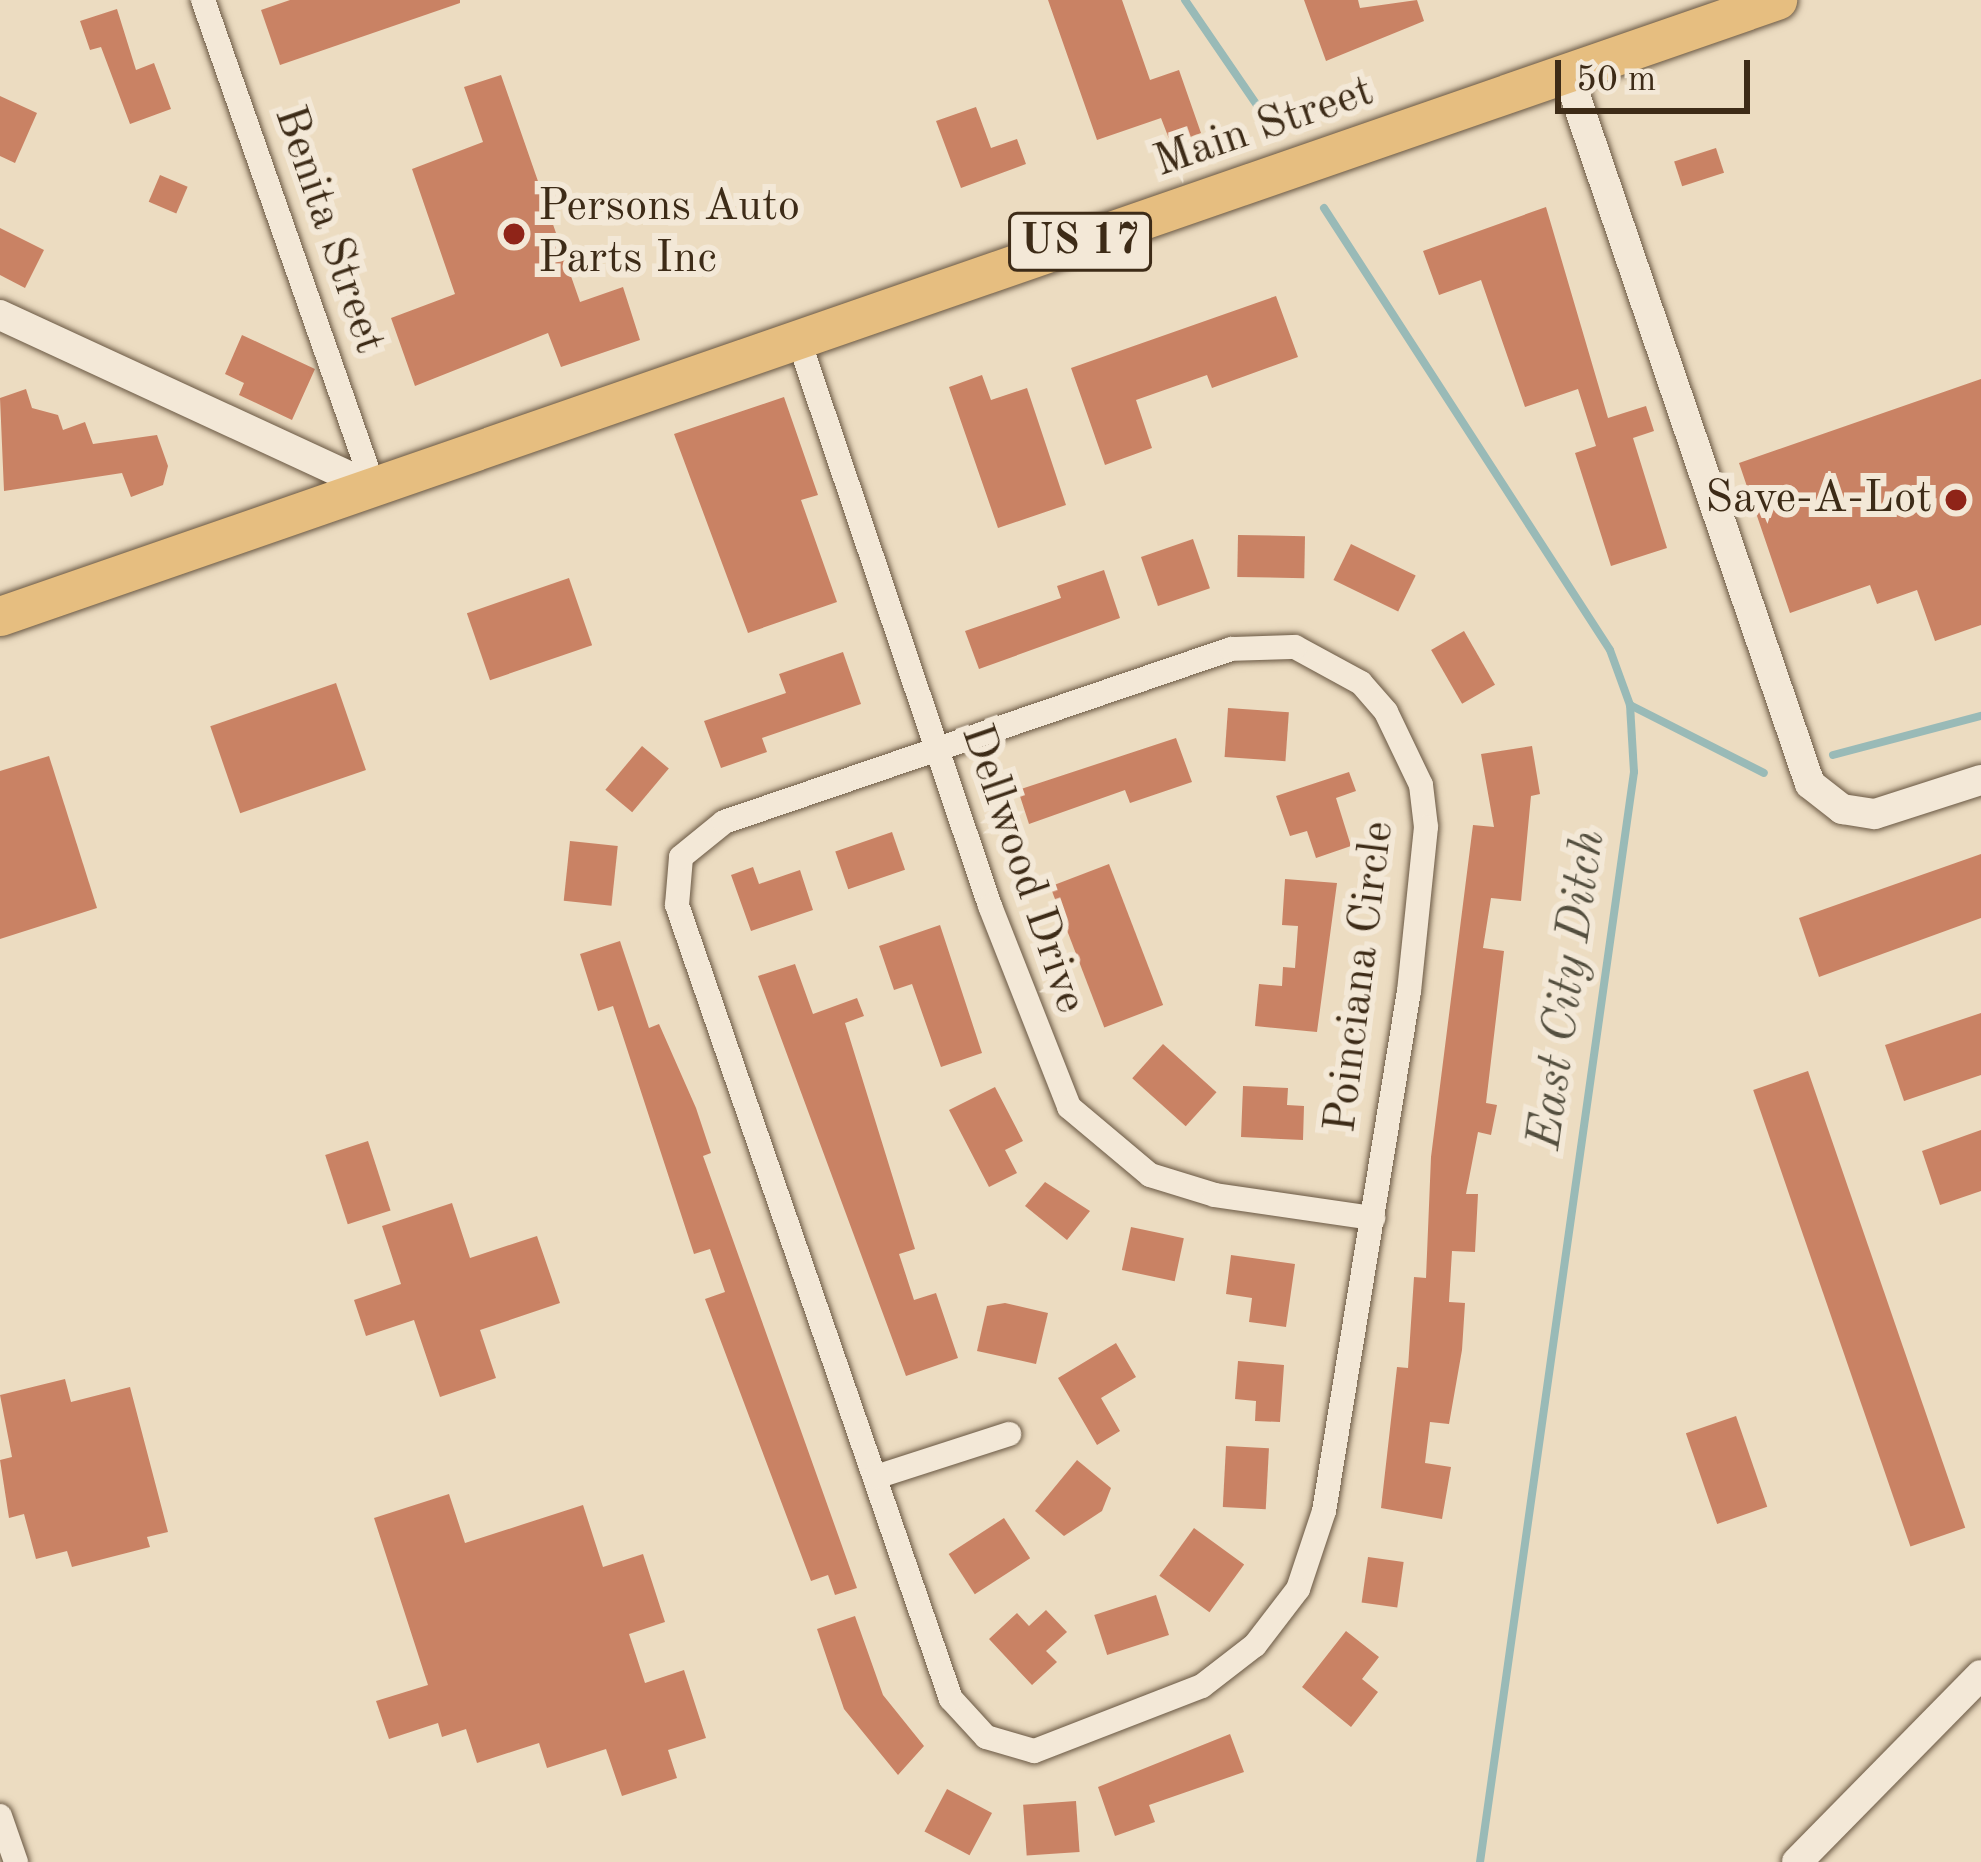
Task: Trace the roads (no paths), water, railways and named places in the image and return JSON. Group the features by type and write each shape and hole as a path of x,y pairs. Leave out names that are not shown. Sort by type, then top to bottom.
{"main road":[{"name":"Main Street","path":"374,488 1777,0"},
{"name":"US 17","path":"0,616 374,488"}],"street":[{"name":"Benita Street","path":"203,0 374,488"},
{"path":"1567,72 1810,784 1842,809 1875,814 1981,780"},
{"path":"0,316 374,488"},
{"name":"Dellwood Drive","path":"798,338 1052,1080 1094,1136 1150,1174 1215,1195 1372,1218"},
{"name":"Poinciana Circle","path":"1295,647 1361,682 1407,750 1426,827 1372,1218 1324,1511 1298,1589 1255,1645 1202,1686 1034,1751 986,1737 951,1699 677,904 681,857 724,823 1231,649 1295,647"},
{"path":"876,1478 1009,1434"},
{"path":"1797,1862 1981,1676"},
{"path":"0,1816 16,1862"}],"waterway":[{"name":"East City Ditch","path":"1185,0 1270,124"},
{"name":"East City Ditch","path":"1324,208 1610,650 1630,705 1634,772 1480,1862"},
{"path":"1630,705 1764,773"},
{"path":"1833,755 1981,716"}],"place":[{"name":"Persons Auto Parts Inc","path":"514,234"},
{"name":"Save-A-Lot","path":"1956,500"}]}
